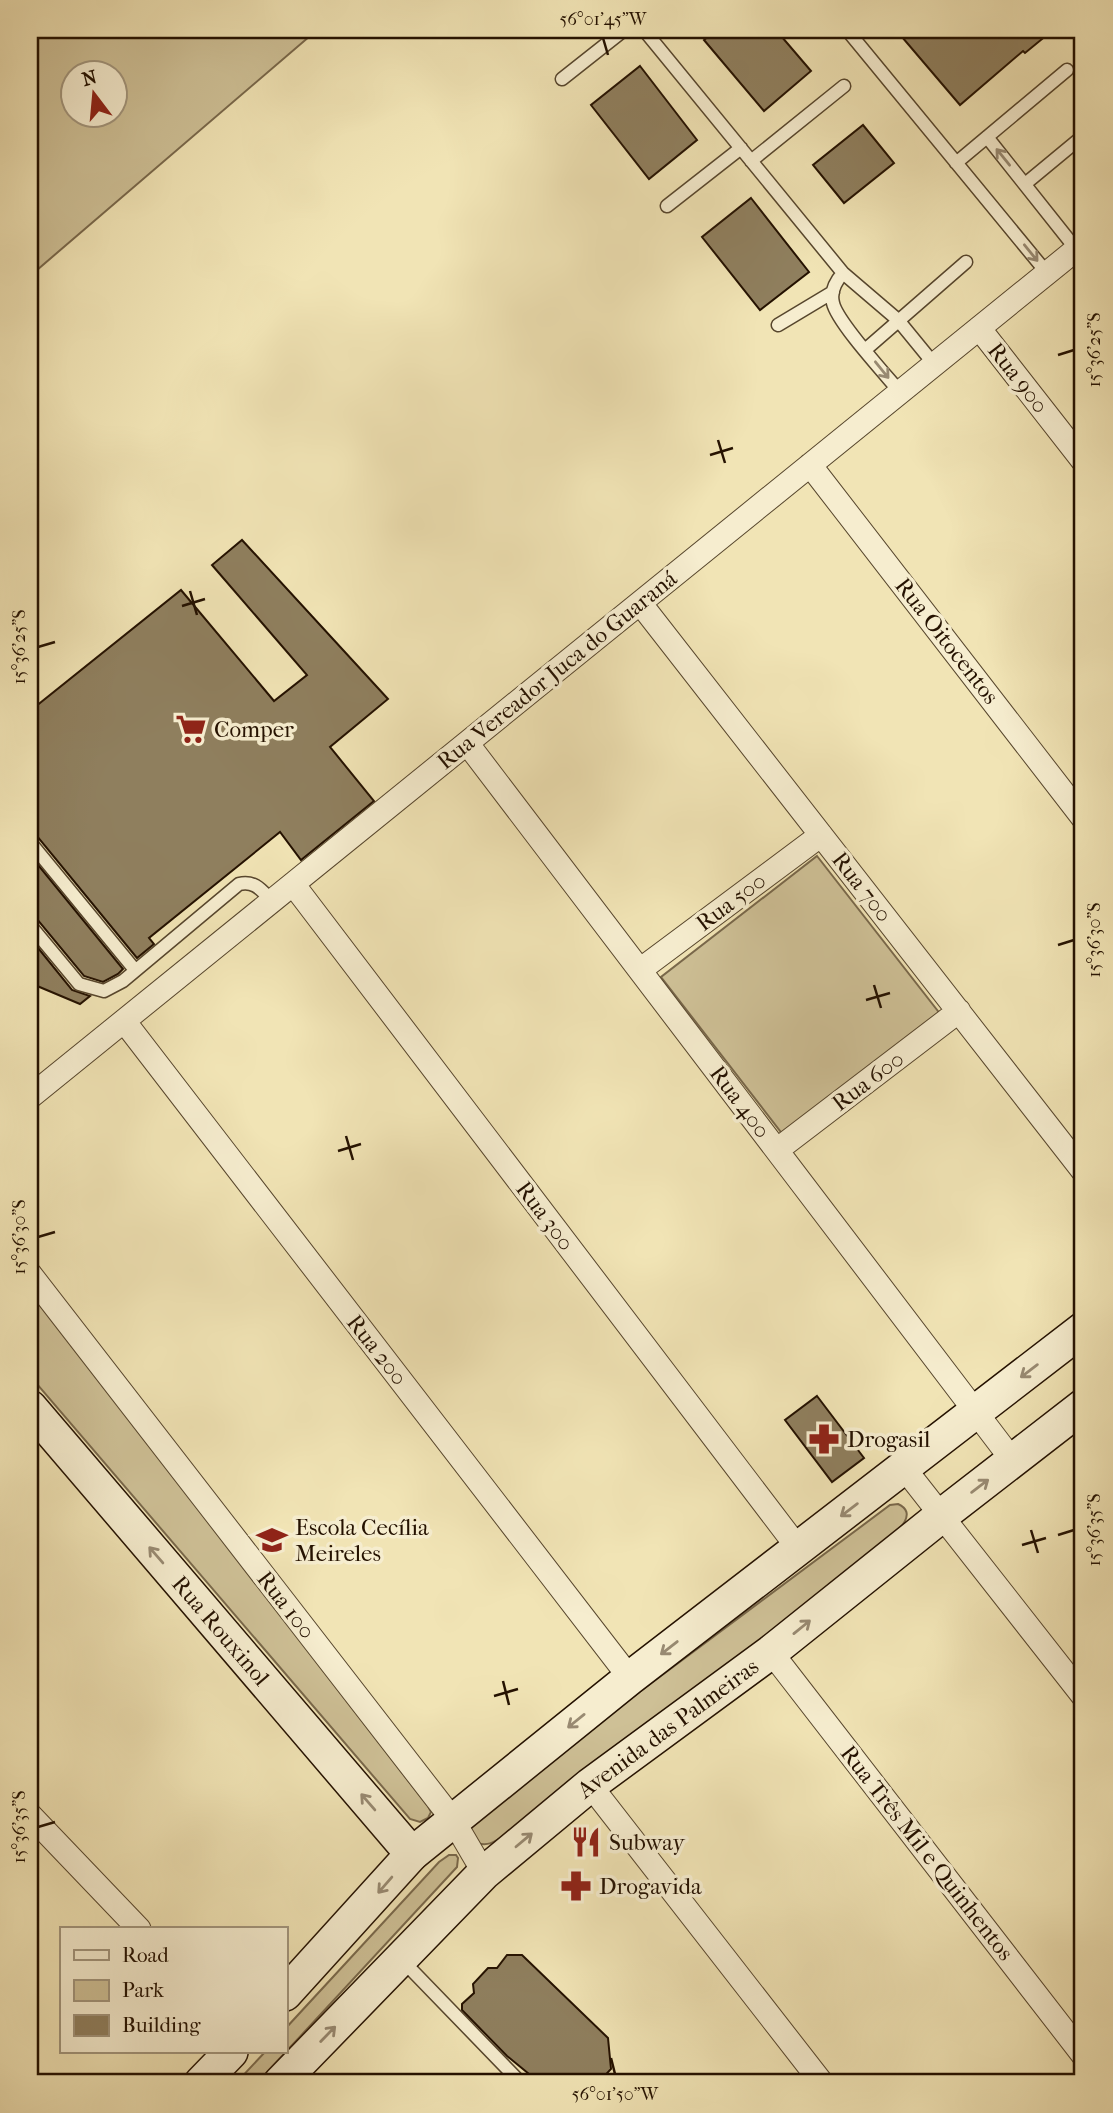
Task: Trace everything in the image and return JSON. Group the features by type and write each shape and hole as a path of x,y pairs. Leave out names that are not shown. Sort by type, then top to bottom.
{"street":[{"name":"Rua Vereador Juca do Guaraná","path":"30,1097 1080,246"},
{"name":"Rua 900","path":"979,328 1083,461"},
{"name":"Rua Oitocentos","path":"810,465 1083,818"},
{"name":"Rua 700","path":"640,603 1083,1171"},
{"name":"Rua 400","path":"467,743 1013,1461"},
{"name":"Rua 500","path":"640,970 821,835"},
{"name":"Rua 300","path":"293,884 798,1548"},
{"name":"Rua 600","path":"777,1150 958,1011"},
{"name":"Rua 200","path":"124,1021 630,1678"},
{"name":"Rua 100","path":"30,1274 453,1820 484,1873"},
{"path":"287,1992 412,1854 630,1678 1083,1329"},
{"name":"Avenida das Palmeiras","path":"281,2083 484,1873 590,1785 771,1652 1083,1406"},
{"name":"Rua Rouxinol","path":"30,1408 412,1854"},
{"path":"904,1468 1083,1696"},
{"name":"Rua Três Mil e Quinhentos","path":"771,1652 1083,2055"},
{"path":"590,1785 822,2083"},
{"path":"30,1815 137,1927"},
{"path":"201,2083 229,2054"}],"lane":[{"path":"562,79 624,30"},
{"path":"847,30 1047,273"},
{"path":"647,31 843,273 898,320 934,364"},
{"path":"956,163 1067,70"},
{"path":"751,161 844,86"},
{"path":"1025,184 1083,136"},
{"path":"987,137 1080,246"},
{"path":"667,206 741,148"},
{"path":"865,350 966,262"},
{"path":"843,273 836,281 832,303 839,318 900,392"},
{"path":"778,325 833,292"},
{"path":"30,842 135,970"},
{"path":"30,925 79,984 104,991 117,985 239,884 246,882 257,886 272,901"},
{"path":"401,1959 521,2083"}],"green space":[{"path":"30,30 317,30 30,276"},
{"path":"817,856 941,1015 784,1136 661,977"},
{"path":"30,1290 428,1806 431,1812 428,1818 420,1822 410,1819 30,1376"},
{"path":"898,1504 905,1509 905,1520 880,1548 501,1837 488,1844 470,1841 465,1827 500,1796 890,1505"},
{"path":"449,1855 456,1855 458,1858 457,1867 287,2051 287,2027 439,1862"},
{"path":"263,2054 284,2054 257,2083 236,2083"}],"building":[{"path":"716,30 776,30 811,71 764,111 704,40"},
{"path":"896,30 1053,30 1025,53 1023,51 960,105"},
{"path":"640,66 697,140 649,179 591,105"},
{"path":"863,125 894,163 844,203 813,165"},
{"path":"751,198 809,272 760,310 702,237"},
{"name":"Comper","path":"242,540 388,699 330,747 374,801 301,860 280,832 149,938 154,944 137,958 37,836 30,833 30,711 181,590 274,701 307,675 212,565"},
{"path":"30,855 123,969 118,974 103,982 84,976 37,919 30,916"},
{"path":"30,938 72,990 90,996 80,1004 30,983"},
{"name":"Drogasil","path":"817,1396 864,1458 832,1482 785,1420"},
{"path":"507,1955 522,1955 608,2038 611,2069 598,2083 540,2083 507,2056 462,2010 462,2004 474,1993 473,1984 488,1968 497,1968"}],"place":[{"name":"Comper","path":"191,729"},
{"name":"Drogasil","path":"824,1439"},
{"name":"Escola Cecília Meireles","path":"272,1540"},
{"name":"Subway","path":"586,1842"},
{"name":"Drogavida","path":"576,1886"}]}
